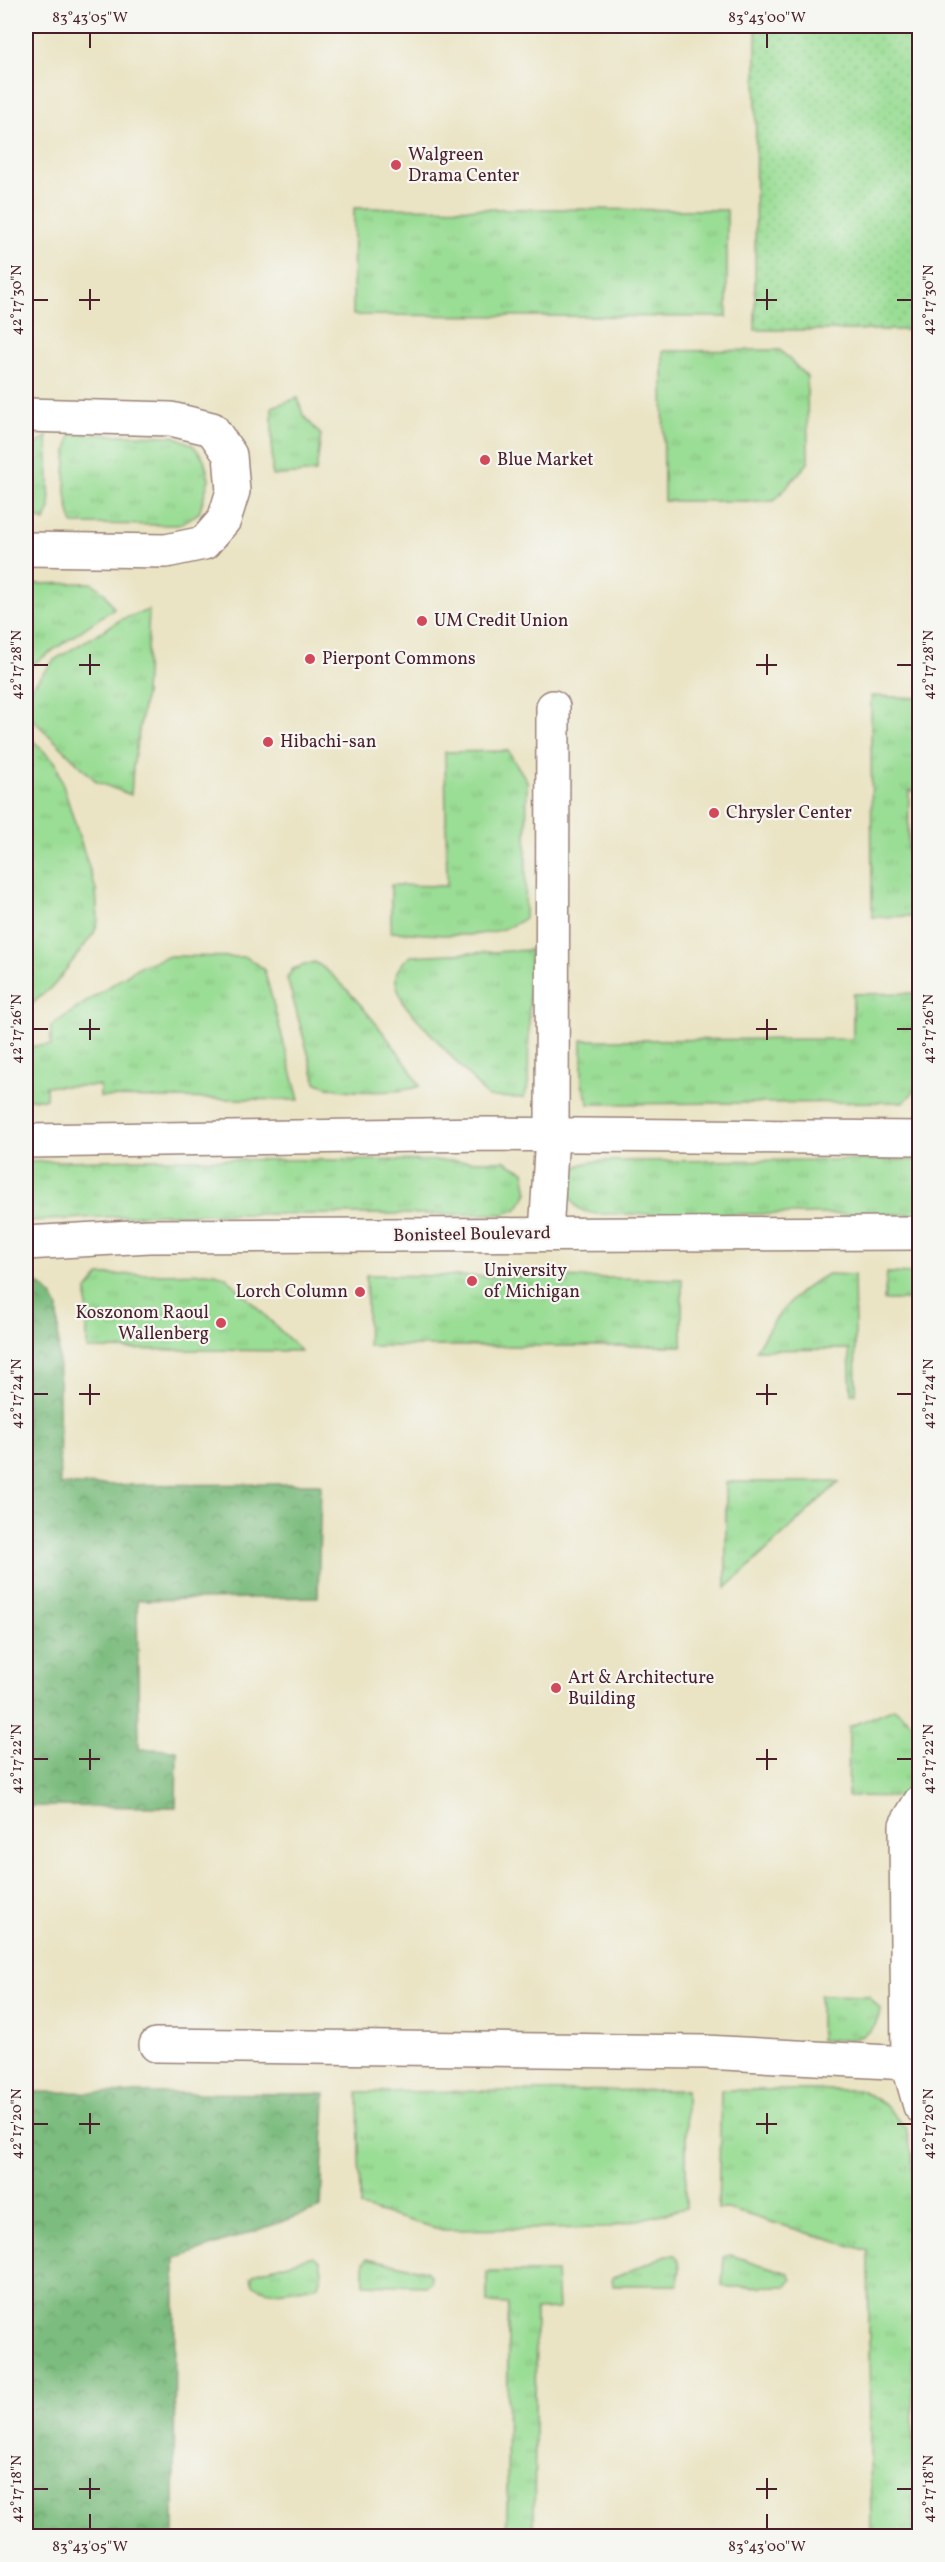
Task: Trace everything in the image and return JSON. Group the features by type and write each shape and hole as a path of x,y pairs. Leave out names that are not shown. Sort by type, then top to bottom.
{"street":[{"path":"26,415 171,419 212,429 230,455 233,491 224,520 204,543 166,551 26,549"},
{"path":"546,1234 552,1135 553,707"},
{"path":"26,1141 340,1134 920,1137"},
{"name":"Bonisteel Boulevard","path":"26,1244 148,1236 920,1233"},
{"path":"920,1802 906,1825 908,2063 920,2106"},
{"path":"156,2045 705,2052 908,2063"}],"green space":[{"path":"756,26 919,26 919,330 755,330"},
{"path":"354,208 727,210 727,317 353,315"},
{"path":"780,350 807,377 808,463 774,501 664,501 663,351"},
{"path":"298,398 303,415 321,435 316,472 272,476 272,407"},
{"path":"71,434 174,436 193,445 204,459 209,479 199,513 178,525 73,524 67,503 65,480"},
{"path":"47,436 50,508 45,521 35,517 26,506 26,453"},
{"path":"92,583 104,592 114,608 26,669 26,584"},
{"path":"149,610 145,695 133,767 131,795 97,782 26,713 26,694 54,660 122,619"},
{"path":"871,696 919,698 919,791 909,791 908,866 919,875 919,916 872,917"},
{"path":"26,734 56,763 96,890 98,921 94,933 55,984 26,1009"},
{"path":"508,751 527,781 525,918 511,926 478,934 443,935 391,932 391,885 447,886 445,752"},
{"path":"530,950 528,1086 524,1098 488,1097 404,1004 396,983 397,972 404,961 411,956"},
{"path":"170,956 246,957 264,969 299,1100 100,1097 100,1086 46,1086 46,1099 26,1099 26,1054 33,1046 51,1045 51,1026 140,966"},
{"path":"314,962 326,970 356,999 401,1056 420,1086 410,1089 367,1092 338,1089 316,1082 287,978 293,969"},
{"path":"919,993 919,1086 904,1102 589,1104 582,1084 582,1040 853,1039 853,994"},
{"path":"142,1159 505,1161 524,1171 528,1193 516,1210 504,1214 165,1214 26,1221 26,1162"},
{"path":"919,1160 919,1214 596,1214 578,1208 569,1191 570,1178 577,1167 597,1161"},
{"path":"215,1273 226,1277 301,1351 87,1349 87,1290 100,1275"},
{"path":"887,1273 919,1274 919,1300 884,1300"},
{"path":"828,1274 854,1275 856,1394 851,1393 849,1349 756,1350 786,1306 816,1280"},
{"path":"366,1275 682,1279 682,1346 368,1346"},
{"path":"26,1280 45,1289 58,1308 60,1485 321,1484 318,1597 137,1600 139,1749 177,1750 176,1807 26,1806"},
{"path":"726,1482 839,1482 726,1588"},
{"path":"894,1708 915,1725 914,1797 848,1796 849,1727"},
{"path":"820,1995 869,1996 880,2009 878,2020 867,2034 859,2037 820,2040"},
{"path":"686,2090 686,2208 606,2228 443,2230 360,2207 358,2092"},
{"path":"721,2090 861,2090 884,2104 906,2128 912,2155 913,2536 871,2536 868,2251 728,2209 718,2209"},
{"path":"26,2092 325,2094 321,2208 175,2259 174,2536 26,2536"},
{"path":"667,2255 675,2255 679,2261 680,2273 677,2285 613,2285 612,2278"},
{"path":"730,2255 788,2273 792,2280 787,2286 722,2286 724,2257"},
{"path":"313,2256 320,2261 322,2272 318,2285 276,2292 267,2291 253,2284 251,2277 258,2272"},
{"path":"367,2258 426,2271 431,2276 431,2282 426,2286 364,2284 364,2262"},
{"path":"487,2272 556,2272 558,2309 536,2310 534,2536 507,2536 508,2304 487,2303"}],"place":[{"name":"Walgreen Drama Center","path":"396,165"},
{"name":"Blue Market","path":"485,460"},
{"name":"UM Credit Union","path":"422,621"},
{"name":"Pierpont Commons","path":"310,659"},
{"name":"Hibachi-san","path":"268,742"},
{"name":"Chrysler Center","path":"714,813"},
{"name":"University of Michigan","path":"472,1281"},
{"name":"Lorch Column","path":"360,1292"},
{"name":"Koszonom Raoul Wallenberg","path":"221,1323"},
{"name":"Art & Architecture Building","path":"556,1688"}]}
